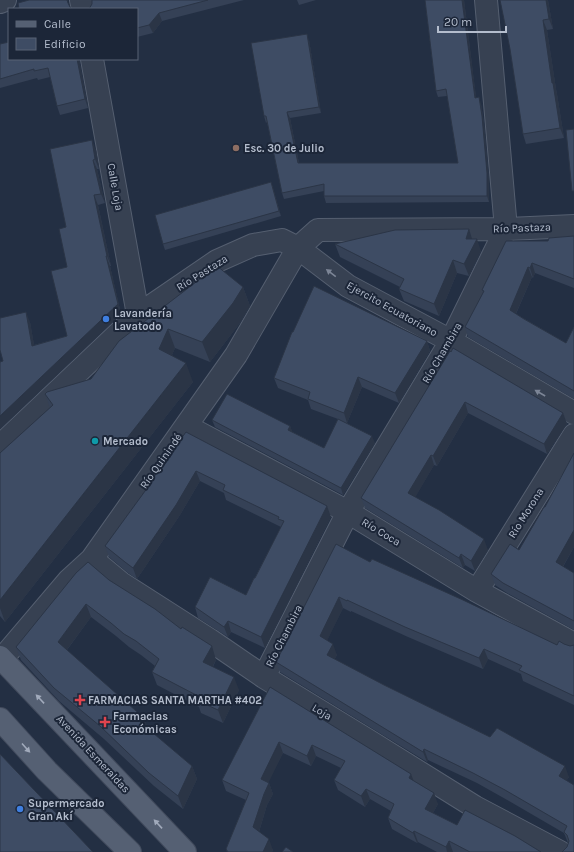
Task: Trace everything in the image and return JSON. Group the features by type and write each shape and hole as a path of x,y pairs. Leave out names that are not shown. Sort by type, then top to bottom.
{"main road":[{"name":"Avenida Esmeraldas","path":"1,658 185,852"},
{"path":"0,719 47,771 130,852"}],"street":[{"path":"0,2 5,0"},
{"path":"486,0 506,229"},
{"name":"Calle Loja","path":"92,60 138,315"},
{"name":"Río Pastaza","path":"0,446 138,315 217,261 253,245 282,240 298,248 318,230 506,229 574,226"},
{"name":"Río Chambira","path":"264,677 348,512 451,341 506,229"},
{"name":"Ejercito Ecuatoriano","path":"298,248 348,286 451,341 574,413"},
{"name":"Río Quinindé","path":"1,658 69,580 92,560 236,355 298,248"},
{"name":"Río Coca","path":"186,426 348,512 477,591 574,644"},
{"name":"Río Morona","path":"477,591 574,435"},
{"name":"Loja","path":"92,560 121,583 210,640 264,677 475,807 560,852"}],"building":[{"path":"29,0 67,0 70,8 19,8 18,3"},
{"path":"92,0 208,0 159,13 149,25 138,28 138,8 90,8"},
{"path":"425,0 462,0 475,98 479,97 482,116 487,173 487,196 324,196 324,184 282,193 266,116 264,116 251,43 307,34 319,107 287,112 298,163 458,163 446,89 436,91"},
{"path":"500,0 546,0 549,19 543,20 560,128 523,134 510,49"},
{"path":"8,42 8,60 77,60 85,99 57,106 48,68 34,71 34,69 0,79 0,44"},
{"path":"574,129 574,191 572,191 566,130"},
{"path":"92,140 95,159 93,160 101,194 94,195 106,256 118,304 0,416 0,362 3,361 0,350 0,318 26,312 32,346 67,336 51,271 67,267 59,229 66,227 50,149"},
{"path":"271,182 279,211 163,244 155,215"},
{"path":"469,229 466,239 477,239 464,264 453,260 434,304 399,289 404,279 335,244 395,230"},
{"path":"574,236 574,279 532,263 530,268 528,267 510,310 566,343 574,327 574,391 465,327 484,291 482,290 506,241 548,241 549,238"},
{"name":"Mercado","path":"217,266 243,287 233,303 202,342 168,329 159,349 186,363 0,600 0,453 53,405 45,394 47,392 91,379 119,341"},
{"path":"314,286 427,341 395,393 358,377 344,413 308,399 310,392 274,378 292,332"},
{"path":"453,348 563,413 544,444 465,402 433,456 431,455 408,493 439,510 484,539 471,561 461,554 459,558 361,498"},
{"path":"227,394 290,426 288,430 324,448 338,419 372,436 341,488 212,420"},
{"path":"186,432 327,506 261,637 228,621 224,627 195,607 210,577 246,595 284,521 278,519 279,517 223,490 225,485 196,471 176,505 133,568 105,546"},
{"path":"574,453 574,530 556,562 574,573 574,621 503,583 491,574 510,544 519,550 545,507"},
{"path":"336,544 370,562 372,559 557,645 559,641 570,646 574,645 574,696 519,670 522,666 484,649 479,658 339,597 320,636 333,644 327,655 490,737 497,728 565,766 559,776 574,785 574,852 562,852 567,847 569,841 564,832 567,826 473,773 424,749 423,752 276,662"},
{"path":"88,562 109,580 155,609 181,629 182,627 212,646 203,662 234,677 218,710 196,700 198,696 152,672 159,659 86,604 58,642 144,718 140,722 192,766 178,796 149,773 100,726 54,688 16,647 76,573"},
{"path":"270,687 411,774 409,778 434,793 425,809 457,825 465,810 515,836 541,852 470,852 449,841 446,847 414,831 413,833 388,818 394,804 366,789 361,796 334,780 345,761 312,745 307,756 279,742 261,779 269,783 253,827 269,839 263,852 228,852 226,849 249,793 222,780"},
{"name":"Supermercado Gran Akí","path":"0,754 93,852 0,852"},
{"path":"286,847 293,852 282,852"}],"place":[{"name":"Esc. 30 de Julio","path":"236,148"},
{"name":"Lavandería Lavatodo","path":"106,319"},
{"name":"Mercado","path":"95,441"},
{"name":"FARMACIAS SANTA MARTHA #402","path":"80,700"},
{"name":"Farmacias Económicas","path":"105,722"},
{"name":"Supermercado Gran Akí","path":"20,809"}]}
